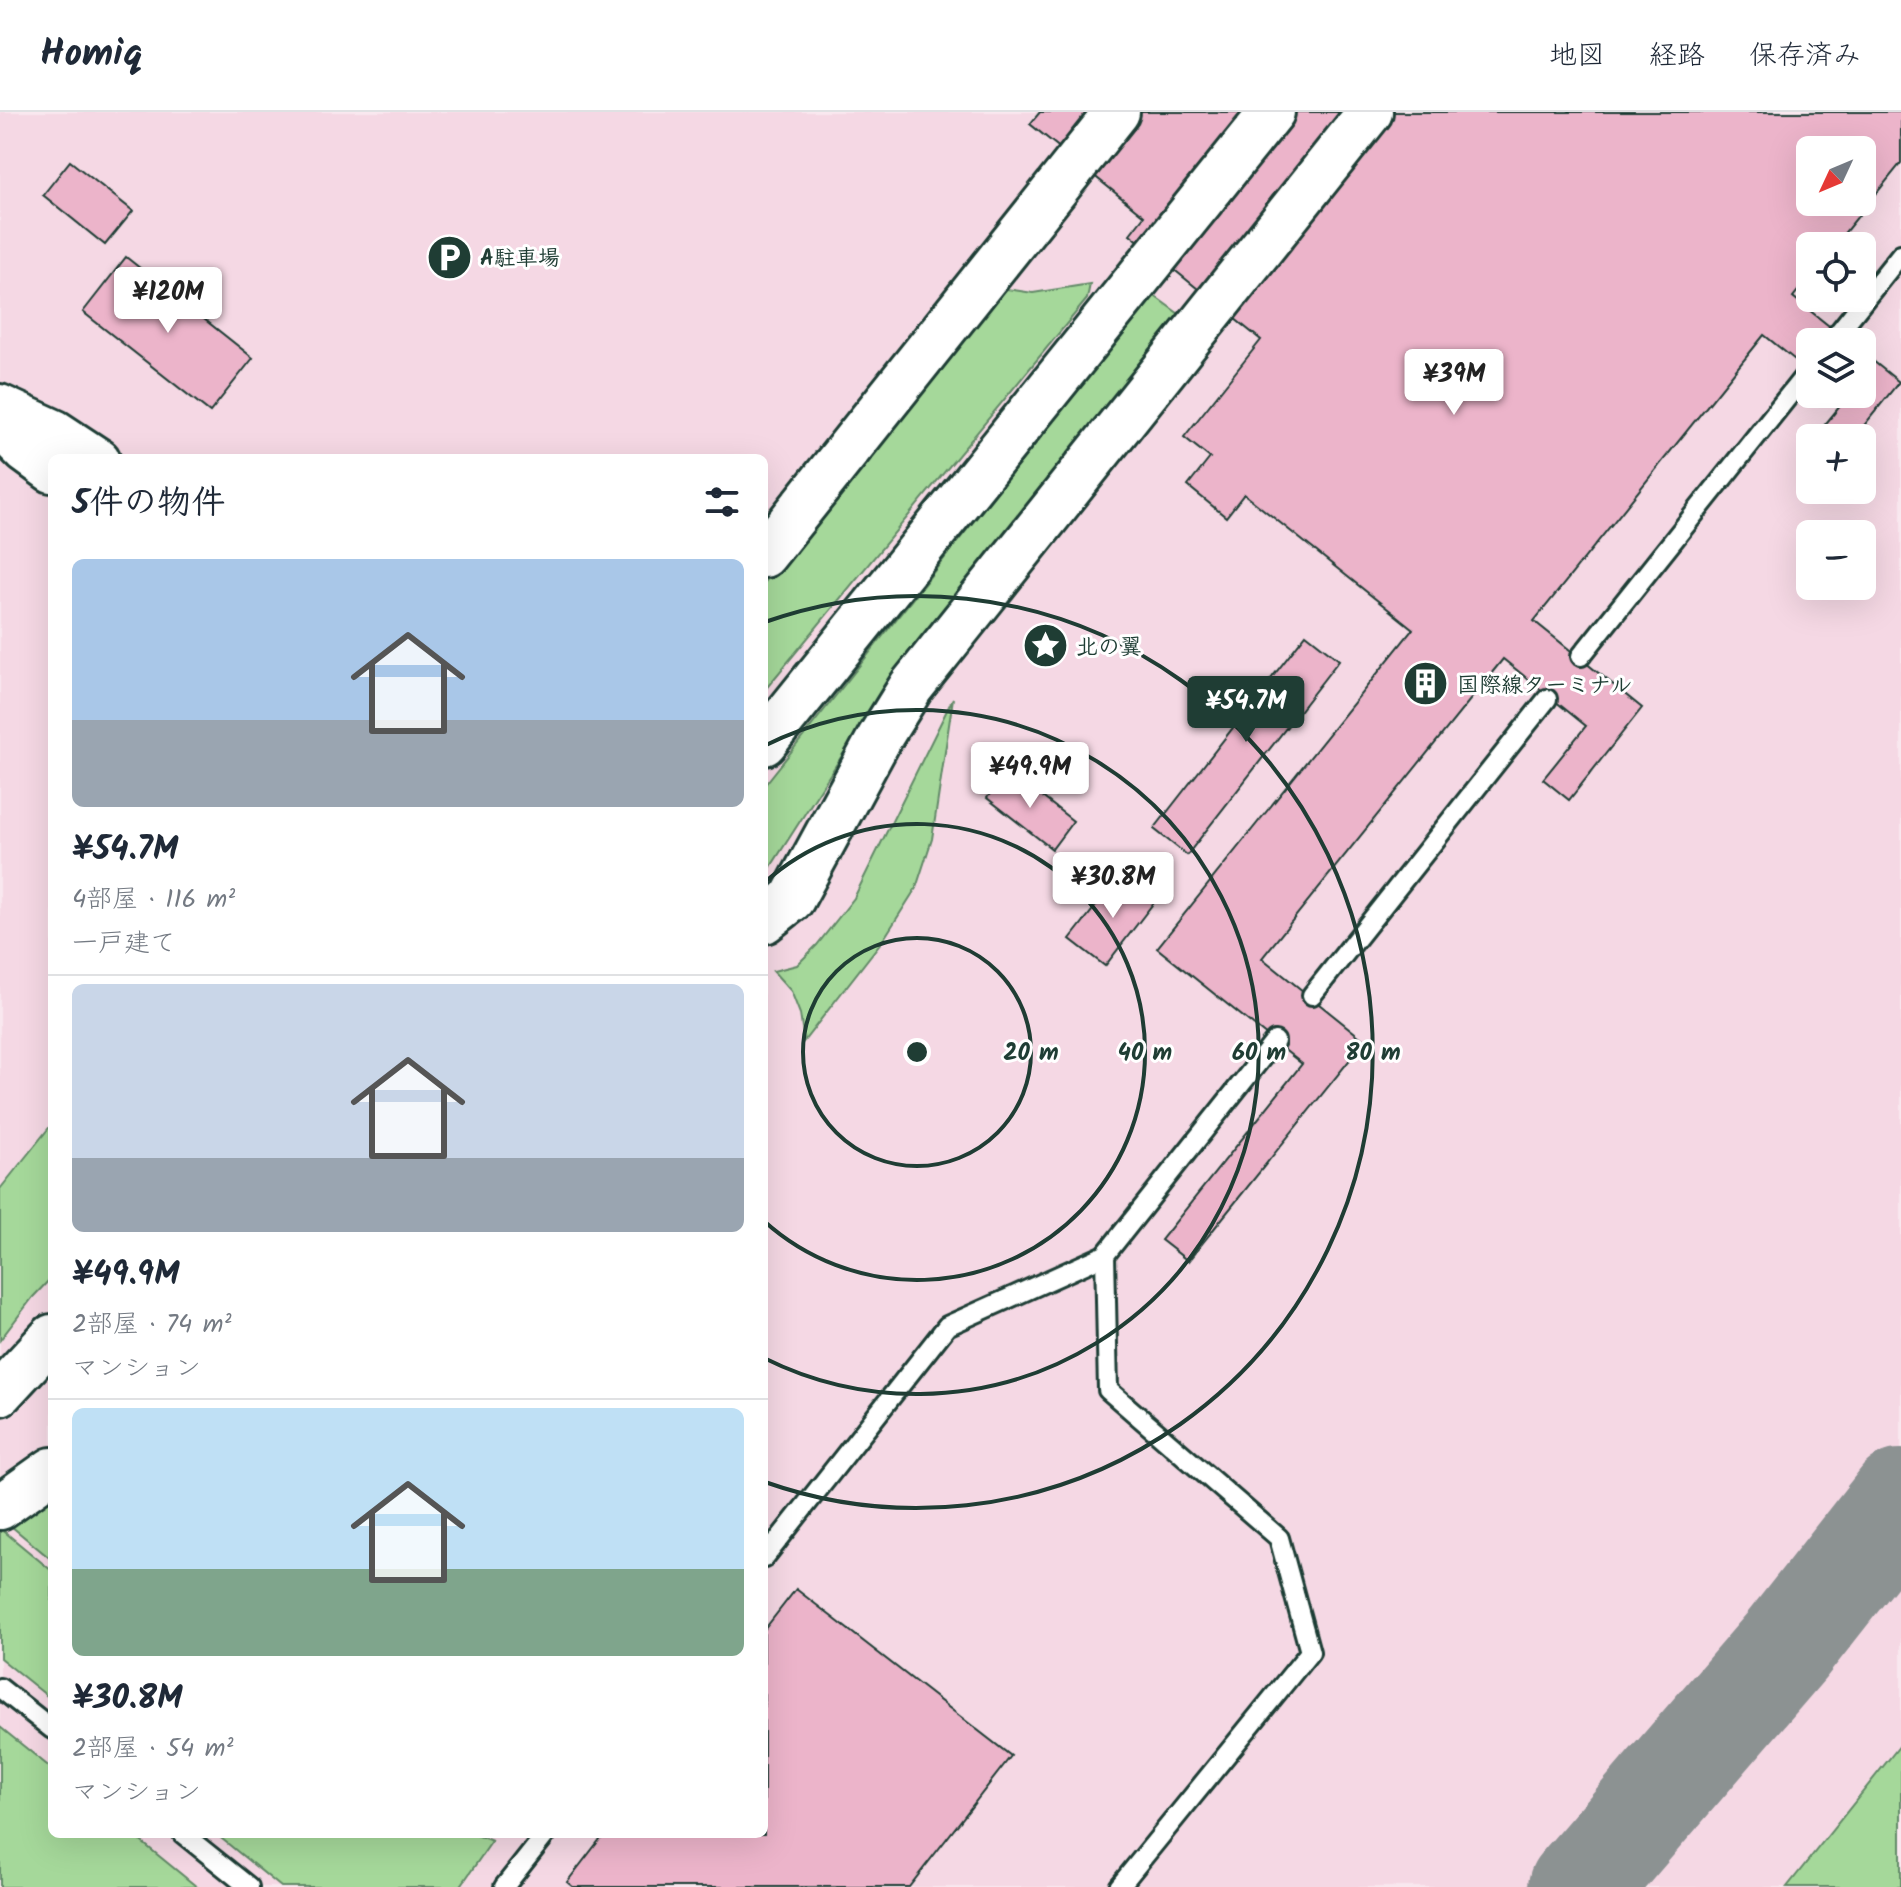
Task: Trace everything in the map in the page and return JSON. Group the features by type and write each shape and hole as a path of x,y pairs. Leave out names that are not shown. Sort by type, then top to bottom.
{"street":[{"path":"768,550 1117,112"},
{"path":"768,738 1272,112"},
{"path":"768,918 792,899 880,737 911,687 1370,112"},
{"path":"0,403 57,429 95,454"},
{"path":"0,425 26,451 48,467"},
{"path":"0,1393 48,1341"},
{"path":"0,1414 48,1380"},
{"path":"0,1507 48,1473"}],"lane":[{"path":"1842,328 1901,254"},
{"path":"1581,656 1796,387"},
{"path":"1312,995 1547,699"},
{"path":"768,1553 947,1326 1105,1255 1275,1041"},
{"path":"1105,1255 1108,1390 1279,1538 1310,1652 1119,1887"},
{"path":"0,1688 48,1726"},
{"path":"188,1838 249,1887"},
{"path":"511,1885 543,1838"}],"shaded area":[{"path":"0,112 1901,112 1901,1887 0,1887"}],"green space":[{"path":"1090,284 1087,299 768,686 768,577 1000,288 1033,293"},
{"path":"1153,295 1179,314 886,687 768,870 768,781"},
{"path":"953,698 932,839 916,888 885,937 804,1041 800,1014 791,991 773,971 797,965 854,898"},
{"path":"48,1129 48,1281 0,1340 0,1189"},
{"path":"48,1498 48,1557 11,1526"},
{"path":"0,1528 48,1568 48,1697 0,1658"},
{"path":"0,1727 48,1766 48,1838 137,1838 197,1887 0,1887"},
{"path":"1901,1744 1901,1887 1787,1887"},
{"path":"221,1838 484,1838 492,1841 460,1887 281,1887"}],"building":[{"name":"国際線ターミナル","path":"1040,112 1901,112 1901,163 1876,194 1876,136 1796,136 1796,216 1858,216 1845,232 1796,232 1796,293 1793,297 1796,299 1796,312 1812,312 1832,328 1796,328 1796,361 1764,335 1534,621 1642,708 1569,800 1543,779 1586,726 1503,659 1262,958 1365,1041 1188,1261 1161,1240 1302,1064 1157,948 1413,629 1244,494 1226,517 1188,486 1210,458 1184,437 1261,340 1130,234 1144,216 1030,124"},
{"path":"70,161 133,211 105,245 43,195"},
{"path":"126,257 253,358 210,412 83,312"},
{"path":"1876,363 1899,382 1865,424 1825,424 1838,408 1876,408"},
{"path":"1306,634 1339,660 1187,855 1154,829"},
{"path":"1008,770 1073,821 1052,849 987,798"},
{"path":"1121,874 1155,901 1105,966 1070,939"},
{"path":"796,1589 1011,1756 909,1887 573,1887 567,1882 601,1838 768,1838 768,1625"}],"taxiway":[{"path":"1579,1887 1787,1645 1901,1500"}],"place":[{"name":"A駐車場","path":"449,257"},
{"name":"北の翼","path":"1045,646"},
{"name":"国際線ターミナル","path":"1426,684"}]}
